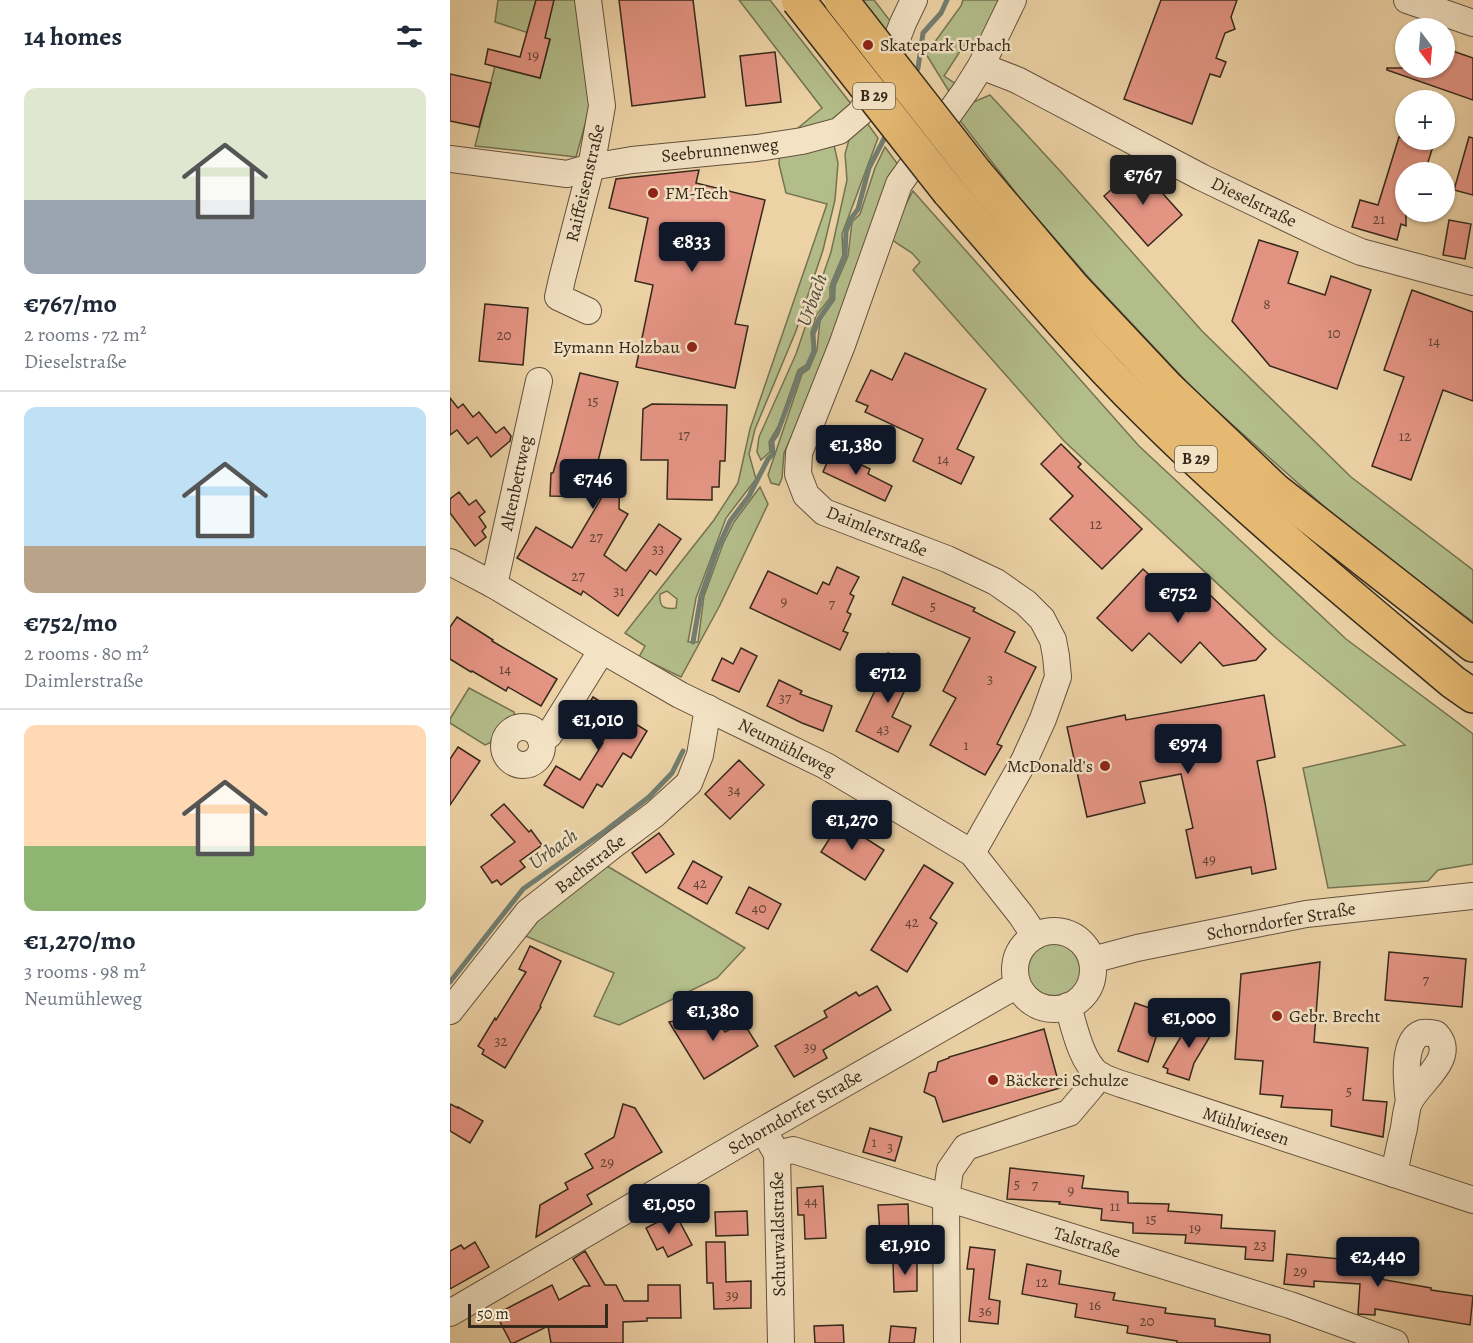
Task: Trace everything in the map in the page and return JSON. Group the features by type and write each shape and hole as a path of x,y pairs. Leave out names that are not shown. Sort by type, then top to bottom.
{"highway":[{"name":"B 29","path":"798,0 949,192 1055,315 1154,419 1246,506 1453,682 1473,696"},
{"name":"B 29","path":"841,0 976,173 1072,286 1152,371 1275,490 1473,645"}],"street":[{"name":"Raiffeisenstraße","path":"588,0 602,106 591,167 558,297 588,311"},
{"name":"Seebrunnenweg","path":"450,159 567,174 632,160 802,141 839,131 860,113 881,80 914,0"},
{"name":"Daimlerstraße","path":"972,853 1024,761 1058,677 1053,640 1042,619 1026,603 996,582 947,560 824,512 806,495 798,474 799,453 842,345 899,184 981,66 1013,0"},
{"path":"1407,0 1473,23"},
{"name":"Dieselstraße","path":"981,66 1017,80 1201,177 1326,237 1361,252 1473,282"},
{"name":"Altenbettweg","path":"494,585 539,381"},
{"name":"Neumühleweg","path":"450,562 494,585 680,695 826,766 972,853 1035,936"},
{"path":"541,740 549,735 602,650"},
{"name":"Bachstraße","path":"450,1011 528,912 656,814 689,783 700,755 708,708"},
{"name":"Schorndorfer Straße","path":"1092,960 1137,948 1306,914 1465,898"},
{"path":"1045,932 1068,933 1086,947 1092,960 1091,983 1084,995 1074,1003 1058,1009 1042,1008 1027,999 1017,985 1014,974 1019,952 1035,936 1045,932"},
{"name":"Schorndorfer Straße","path":"450,1313 1017,985"},
{"path":"947,1343 946,1198 950,1170 966,1147 1070,1113 1100,1075 1090,1066 1082,1050 1068,1006"},
{"name":"Mühlwiesen","path":"1100,1075 1473,1200"},
{"path":"1394,1174 1409,1103"},
{"name":"Schurwaldstraße","path":"763,1130 777,1154 780,1343"},
{"name":"Talstraße","path":"777,1154 793,1150 1290,1305 1395,1343"}],"green space":[{"path":"498,0 579,0 591,103 576,157 475,146 495,66 540,78 550,40 495,22"},
{"path":"739,0 770,0 855,109 843,121 786,138 822,108"},
{"name":"Skatepark Urbach","path":"863,0 874,0 891,22 871,67 837,21"},
{"path":"963,0 1003,0 976,53 964,45 944,76 956,84 950,93 926,54"},
{"path":"990,95 1202,331 1351,477 1473,570 1473,622 1347,527 1198,394 1090,279 1022,201 958,118 971,103"},
{"path":"864,119 878,138 842,234 843,255 830,287 830,298 816,316 811,333 813,350 807,364 798,370 779,425 769,442 770,452 761,460 757,452 759,437 796,354 831,252 847,180 845,154 850,136"},
{"path":"834,145 838,163 835,200 823,250 796,331 755,429 749,454 756,479 726,518 696,598 688,642 698,642 704,596 723,544 734,522 760,487 768,504 720,605 681,677 639,657 645,646 625,633 714,520 738,483 750,429 827,204 786,193 779,164 780,150","holes":["667,591 677,599 676,608 665,608 661,605 660,594"]},
{"path":"885,147 899,166 817,381 784,453 782,478 779,485 771,483 768,475 802,374 809,369 817,350 820,320 834,300 835,286 848,256 852,222 860,214 875,168"},
{"path":"913,191 1139,446 1346,639 1473,734 1473,864 1438,870 1428,881 1328,888 1303,768 1405,745 1277,639 1064,441 913,270 920,262 912,253 892,240 898,219"},
{"path":"469,688 514,712 515,719 500,727 492,742 485,745 450,723 450,719"},
{"path":"602,863 745,948 717,978 619,1025 594,1016 614,973 523,935 551,902"},
{"path":"1049,943 1061,943 1076,951 1084,966 1084,978 1076,993 1061,1001 1049,1001 1034,993 1026,978 1026,966 1034,951"}],"building":[{"path":"536,0 554,0 545,38 550,39 540,78 485,64 488,49 520,57"},
{"path":"619,0 693,0 705,97 632,106"},
{"path":"1161,0 1237,0 1231,17 1235,29 1225,33 1216,58 1226,62 1220,77 1210,74 1192,124 1124,99"},
{"path":"775,52 781,102 746,106 740,56"},
{"path":"1455,52 1473,58 1473,100 1455,94 1455,90 1444,90 1410,78 1455,78"},
{"path":"1387,68 1395,68 1395,73 1387,70"},
{"path":"450,74 491,83 479,127 450,121"},
{"path":"1469,137 1473,138 1473,195 1455,190"},
{"path":"1395,150 1432,150 1428,162 1395,162 1395,222 1406,222 1406,226 1401,224 1397,240 1352,227 1360,200 1378,205"},
{"path":"1138,166 1182,215 1148,246 1104,196"},
{"path":"699,170 696,183 765,200 735,324 748,326 735,388 636,367 653,285 635,281 648,218 609,208 616,179"},
{"path":"1449,222 1471,224 1465,259 1443,255"},
{"path":"1259,240 1298,252 1288,283 1325,295 1331,276 1371,290 1337,389 1270,366 1232,321"},
{"path":"1412,290 1473,312 1473,401 1443,390 1411,480 1372,466 1404,377 1384,370"},
{"path":"485,304 528,308 523,365 479,361"},
{"path":"905,353 986,389 957,449 974,457 961,484 913,461 923,439 865,412 868,406 856,401 871,370 892,380"},
{"path":"580,373 618,382 596,469 620,469 619,509 628,514 604,555 626,571 659,524 681,539 656,575 650,570 618,616 583,591 581,595 517,558 536,527 572,548 602,497 550,496 551,473 553,473 558,456"},
{"path":"450,398 458,408 463,404 473,417 479,412 496,433 504,427 511,436 510,441 491,457 477,437 468,444 457,430 450,435"},
{"path":"652,404 727,405 725,461 720,461 719,487 712,487 712,500 667,499 668,460 641,460 643,409"},
{"path":"1061,444 1081,464 1078,467 1142,529 1102,569 1050,519 1073,496 1041,464"},
{"path":"832,451 870,469 868,474 892,486 885,501 823,472"},
{"path":"459,492 469,505 476,500 485,512 479,517 486,527 482,531 486,537 475,546 450,513 450,499"},
{"path":"837,567 859,577 850,594 854,596 847,612 851,614 843,631 848,633 840,650 750,608 768,571 817,594 823,582 829,585"},
{"path":"1143,569 1189,612 1208,593 1266,649 1256,660 1223,666 1200,642 1181,663 1149,633 1132,651 1097,618"},
{"path":"903,577 975,608 973,611 1015,632 1005,652 1036,667 997,744 1002,746 985,775 930,745 956,698 943,691 970,638 892,604"},
{"path":"457,617 492,641 557,679 541,706 508,687 506,691 450,659 450,627"},
{"path":"741,648 757,656 739,692 712,680 722,658 733,664"},
{"path":"888,653 916,667 892,717 911,726 898,752 856,731 879,682 874,680"},
{"path":"779,680 802,691 800,694 832,706 823,731 767,706"},
{"path":"1264,695 1275,757 1257,761 1276,869 1252,874 1251,867 1196,878 1186,830 1193,828 1181,774 1140,782 1145,803 1087,817 1067,727 1125,715 1126,720"},
{"path":"593,697 647,731 631,758 623,753 602,787 597,784 583,808 544,785 556,766 580,780 603,743 575,725"},
{"path":"458,747 480,761 450,805 450,759"},
{"path":"739,760 764,785 730,819 705,794"},
{"path":"504,804 529,832 531,830 542,845 520,861 525,867 501,885 497,880 492,883 481,867 515,842 491,815"},
{"path":"840,822 884,850 865,880 821,852"},
{"path":"659,833 674,854 646,873 632,853"},
{"path":"693,861 722,877 707,904 678,888"},
{"path":"924,865 953,883 930,918 937,923 907,972 871,950"},
{"path":"749,887 781,904 768,929 736,913"},
{"path":"530,946 561,961 541,1007 505,1068 482,1054 484,1050 478,1046 526,972 519,969"},
{"path":"1389,952 1466,959 1462,1007 1385,1000"},
{"name":"Gebr. Brecht","path":"1320,962 1314,1042 1368,1048 1363,1100 1387,1102 1383,1137 1331,1126 1332,1110 1281,1107 1283,1096 1260,1094 1263,1061 1235,1059 1241,974"},
{"path":"877,986 891,1010 823,1050 827,1058 794,1077 775,1046 827,1017 824,1011 856,992 859,996"},
{"path":"1135,1003 1164,1013 1148,1062 1118,1051"},
{"path":"714,1013 725,1032 743,1022 758,1046 704,1079 669,1022"},
{"path":"1193,1016 1215,1028 1194,1063 1189,1080 1167,1073 1168,1069 1163,1067"},
{"name":"Bäckerei Schulze","path":"1044,1029 1060,1088 943,1122 935,1097 924,1092 929,1073 936,1071 938,1062"},
{"path":"450,1104 483,1121 470,1143 450,1131"},
{"path":"623,1104 635,1108 662,1152 587,1195 592,1204 536,1237 540,1205 568,1189 565,1183 593,1168 585,1154 614,1137"},
{"path":"870,1128 902,1137 895,1161 863,1152"},
{"path":"1010,1168 1084,1176 1082,1188 1128,1192 1128,1203 1169,1204 1168,1211 1222,1215 1221,1228 1275,1231 1273,1261 1245,1259 1246,1247 1185,1243 1186,1235 1133,1233 1133,1223 1101,1220 1102,1209 1059,1204 1060,1202 1007,1199"},
{"path":"823,1186 826,1238 805,1239 804,1215 798,1215 797,1188"},
{"path":"908,1204 909,1233 880,1234 878,1205"},
{"path":"747,1211 748,1235 716,1236 715,1212"},
{"path":"675,1213 692,1245 668,1257 663,1247 657,1250 646,1228"},
{"path":"475,1242 489,1267 450,1289 450,1251 461,1245 464,1249"},
{"path":"706,1242 725,1242 726,1282 751,1281 751,1308 714,1309 713,1283 707,1283"},
{"path":"970,1247 995,1250 989,1299 1000,1301 998,1324 969,1321 974,1269 967,1269"},
{"path":"585,1251 605,1285 616,1285 624,1301 648,1301 648,1285 680,1285 681,1318 647,1318 647,1321 623,1322 623,1343 551,1343 548,1326 511,1343 496,1314 552,1285 559,1300 584,1286 590,1286 573,1259"},
{"path":"1341,1253 1376,1255 1374,1278 1473,1296 1470,1325 1375,1309 1375,1315 1358,1314 1360,1284 1314,1281 1314,1287 1284,1284 1287,1254 1340,1259"},
{"path":"917,1261 917,1291 894,1292 893,1262"},
{"path":"1027,1264 1061,1271 1059,1284 1115,1293 1113,1300 1166,1308 1165,1313 1215,1319 1215,1326 1270,1335 1270,1343 1177,1343 1177,1341 1127,1333 1128,1326 1075,1317 1077,1304 1022,1294"},
{"path":"843,1325 844,1343 815,1343 814,1326"},
{"path":"891,1326 916,1328 914,1343 889,1343"}],"waterway":[{"name":"Urbach","path":"914,77 918,68 923,33 941,13 947,0"},
{"name":"Urbach","path":"693,642 701,596 717,550 730,521 749,496 768,459 773,454 772,441 777,434 800,372 807,367 814,351 813,334 819,319 833,299 833,283 845,255 846,232 850,220 858,209 869,168 888,131"},
{"name":"Urbach","path":"450,982 523,889 649,797 672,773 683,751"}],"place":[{"name":"Skatepark Urbach","path":"868,45"},
{"name":"FM-Tech","path":"653,193"},
{"name":"Eymann Holzbau","path":"692,347"},
{"name":"McDonald's","path":"1105,766"},
{"name":"Gebr. Brecht","path":"1277,1016"},
{"name":"Bäckerei Schulze","path":"993,1080"}]}
